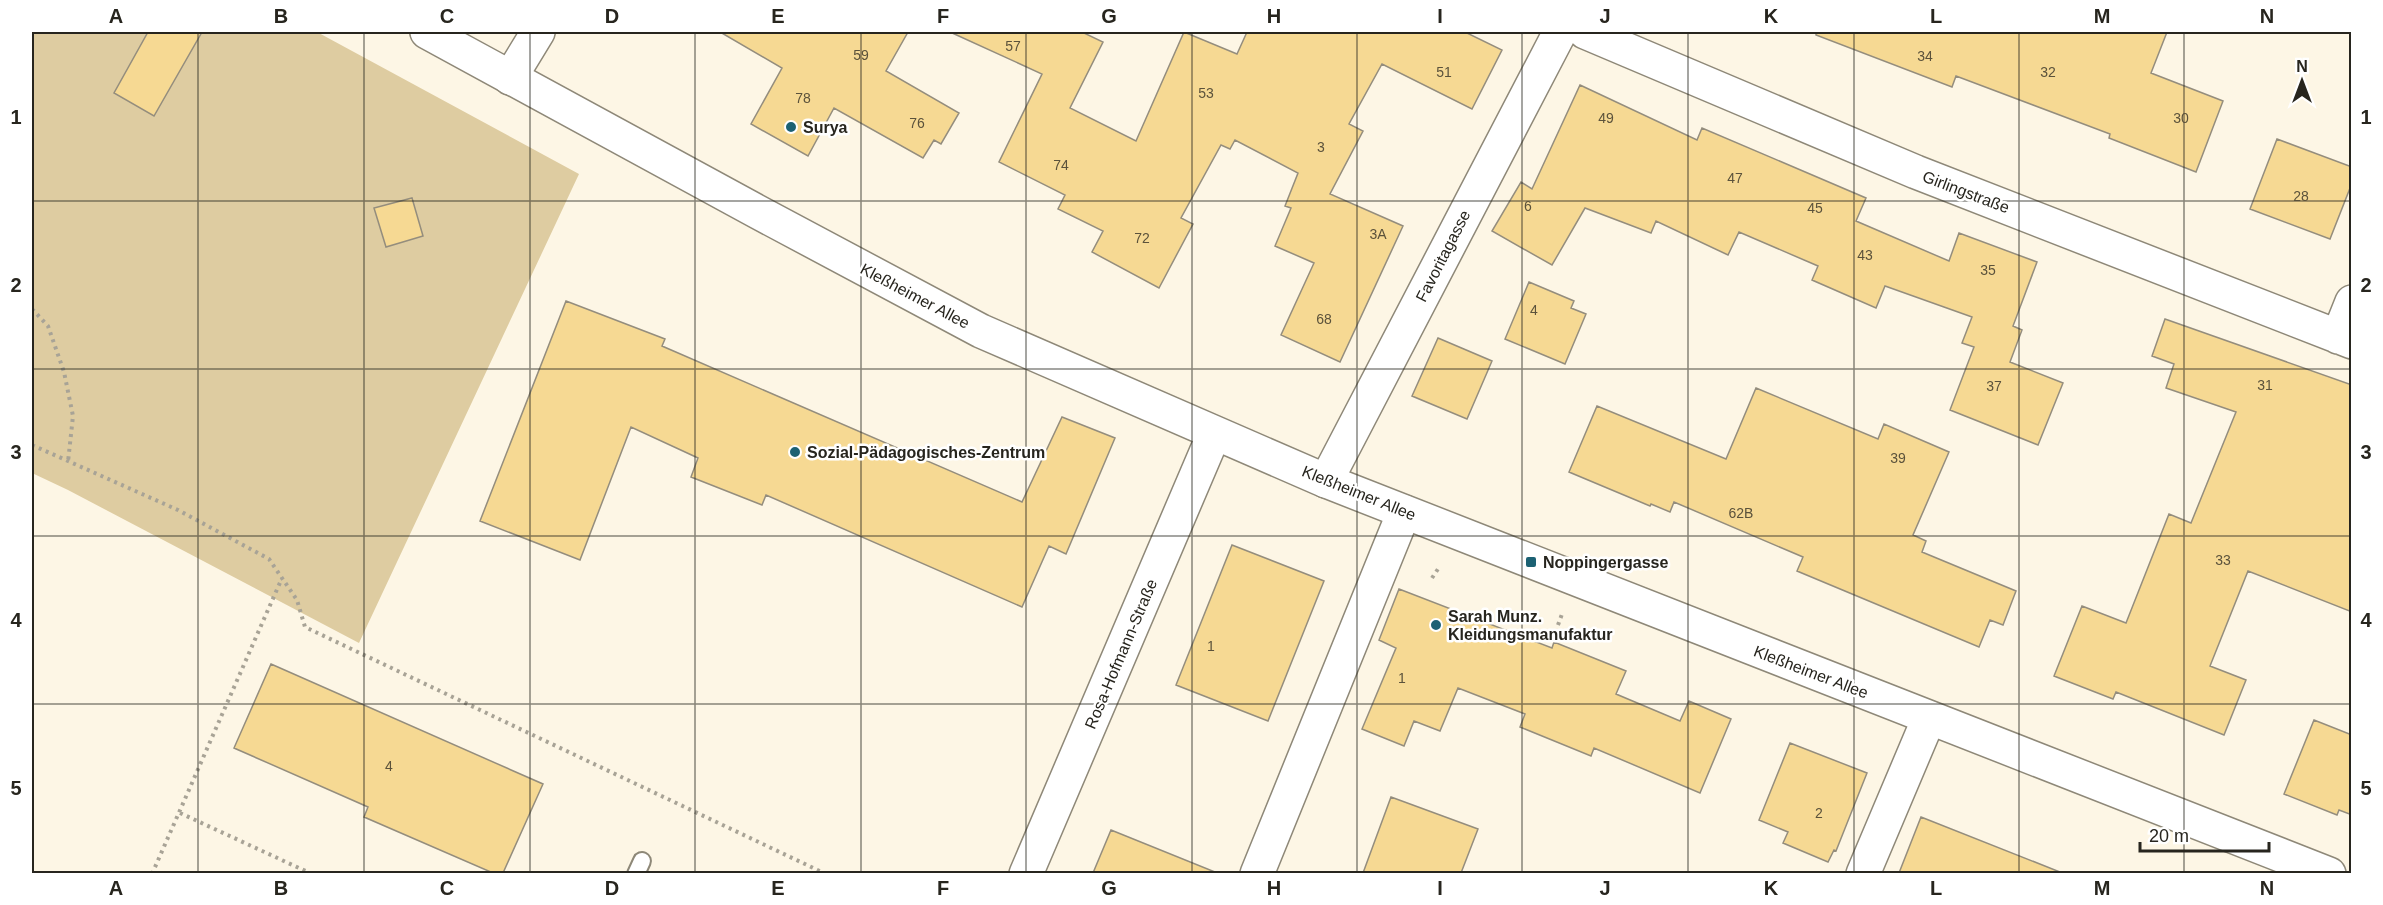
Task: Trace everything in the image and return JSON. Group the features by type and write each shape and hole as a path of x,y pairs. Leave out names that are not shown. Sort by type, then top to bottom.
{"street":[{"name":"Kleßheimer Allee","path":"427,32 981,331 1326,481 2329,873"},
{"path":"510,78 537,32"},
{"name":"Favoritagasse","path":"1326,481 1560,32"},
{"name":"Girlingstraße","path":"1585,32 1916,172 2345,340"},
{"path":"2345,340 2352,302"},
{"name":"Rosa-Hofmann-Straße","path":"1026,873 1214,434"},
{"path":"1257,873 1404,512"},
{"path":"1863,873 1929,718"}],"path":[{"path":"32,309 48,326 64,372 73,416 68,462"},
{"path":"32,445 178,510 269,559 297,600 305,627 826,873"},
{"path":"1432,578 1440,566"},
{"path":"152,873 282,578"},
{"path":"1558,625 1562,613"},
{"path":"180,813 312,873"}],"shaded area":[{"path":"32,32 317,32 579,174 359,643 32,473"}],"building":[{"path":"148,32 202,32 154,116 114,93"},
{"path":"720,32 908,32 886,71 959,113 941,144 934,140 923,158 834,108 808,156 751,124 782,68"},
{"path":"950,32 1082,32 1103,42 1070,108 1136,141 1184,32 1237,54 1247,32 1465,32 1502,50 1472,109 1382,64 1349,124 1363,131 1330,194 1403,226 1340,362 1281,335 1314,263 1275,246 1291,208 1285,206 1298,173 1235,140 1230,149 1221,145 1181,218 1193,224 1159,288 1092,252 1103,231 1058,209 1065,195 999,162 1042,74"},
{"path":"1816,32 2167,32 2151,73 2223,101 2196,172 2109,138 2110,134 1956,76 1952,87 1816,35"},
{"path":"1580,85 1697,140 1702,128 1866,198 1856,221 1949,261 1959,233 2037,262 2013,326 2022,330 2010,362 2063,383 2038,445 1950,410 1974,347 1962,343 1972,317 1885,286 1876,308 1812,280 1818,266 1739,232 1728,255 1656,221 1651,233 1585,208 1552,265 1492,231 1521,182 1532,189"},
{"path":"2277,139 2352,167 2352,183 2330,239 2250,209"},
{"path":"412,198 423,236 386,247 374,208"},
{"path":"1529,282 1574,301 1571,308 1586,314 1565,364 1505,339"},
{"name":"Sozial-Pädagogisches-Zentrum","path":"566,301 665,339 662,346 1022,502 1062,417 1115,438 1066,554 1049,546 1022,607 766,495 762,505 691,477 698,458 631,427 580,560 480,521"},
{"path":"2165,319 2352,385 2352,612 2248,571 2210,666 2246,680 2224,735 2116,692 2113,699 2054,676 2082,606 2126,623 2169,514 2191,523 2236,412 2166,388 2174,364 2152,356"},
{"path":"1438,338 1492,361 1467,419 1412,396"},
{"path":"1756,388 1878,439 1884,424 1949,452 1913,535 1926,541 1922,552 2016,591 2003,625 1990,620 1979,647 1797,571 1803,557 1674,502 1670,512 1569,472 1597,406 1726,459"},
{"path":"1232,545 1324,581 1268,721 1176,685"},
{"path":"1399,589 1552,648 1554,642 1626,671 1616,694 1680,721 1689,701 1731,719 1700,793 1594,748 1591,756 1520,727 1525,714 1458,688 1440,731 1414,721 1404,746 1362,729 1396,648 1379,640"},
{"path":"271,664 543,784 503,873 493,873 364,817 368,807 234,748"},
{"path":"2314,720 2352,735 2352,815 2339,810 2337,815 2284,794"},
{"path":"1790,743 1867,773 1836,851 1834,850 1828,862 1783,843 1788,832 1759,820"},
{"path":"1391,797 1478,829 1461,873 1363,873"},
{"path":"1921,817 2060,872 1899,873"},
{"path":"1111,830 1215,872 1215,873 1093,873"}],"place":[{"name":"Surya","path":"791,127"},
{"name":"Sozial-Pädagogisches-Zentrum","path":"795,452"},
{"name":"Noppingergasse","path":"1531,562"},
{"name":"Sarah Munz. Kleidungsmanufaktur","path":"1436,625"}]}
